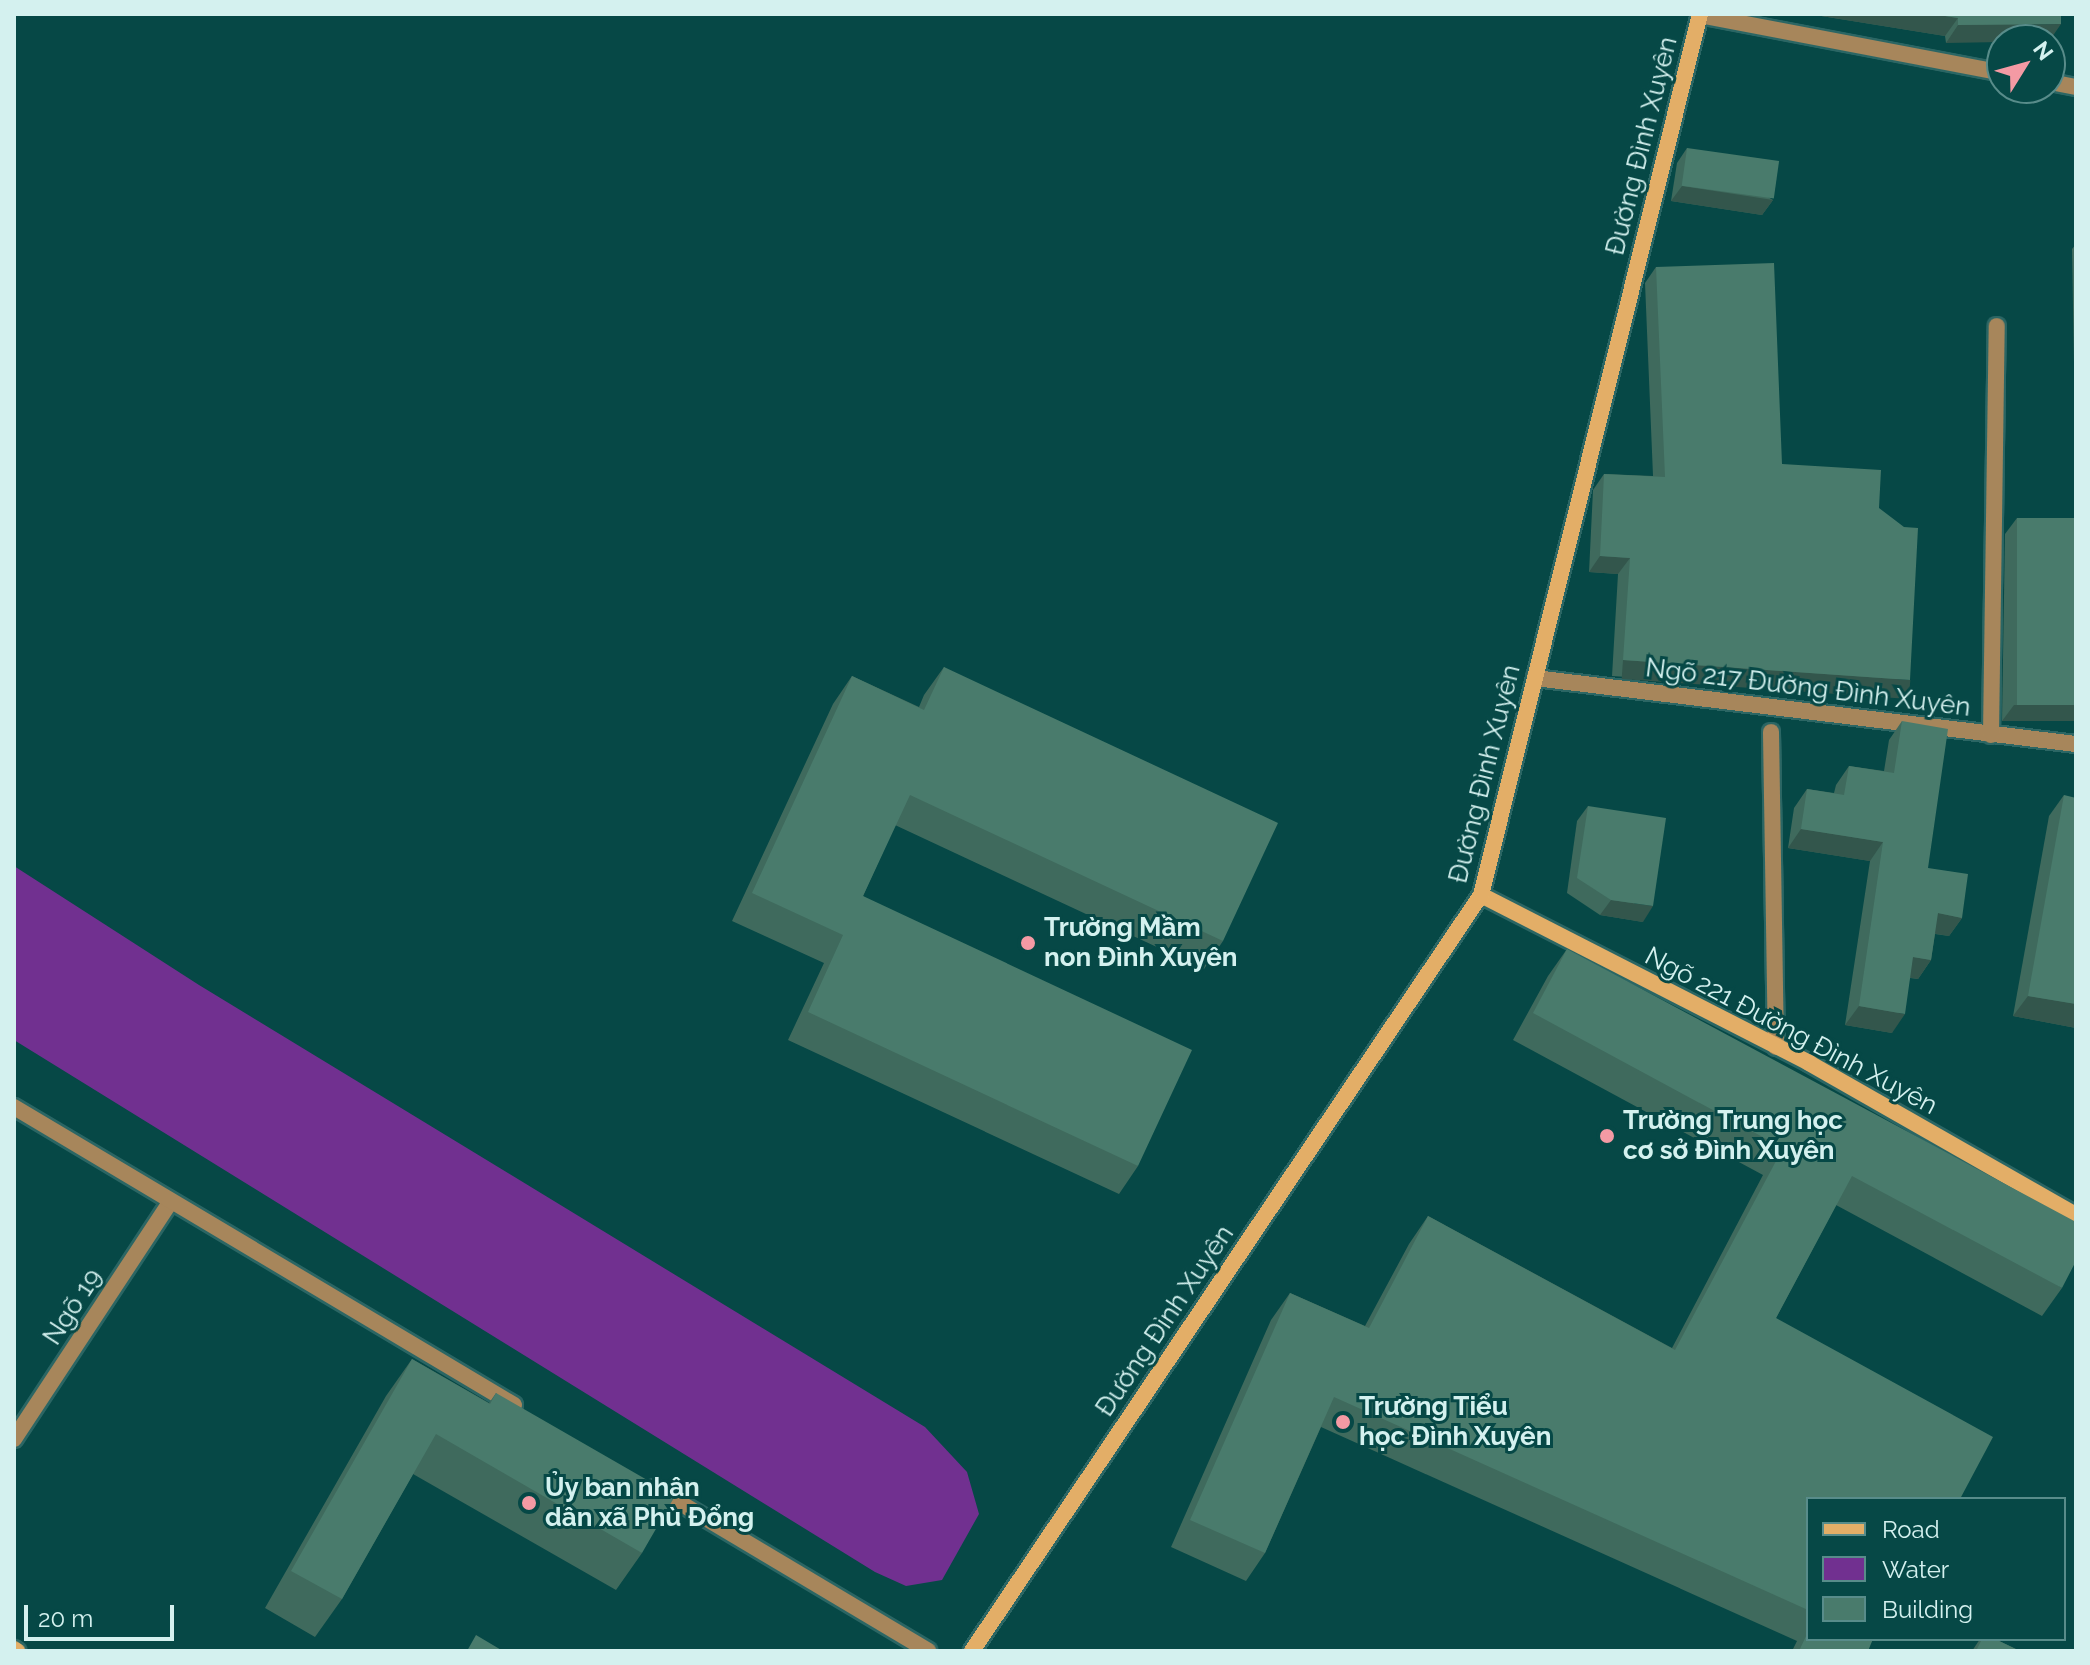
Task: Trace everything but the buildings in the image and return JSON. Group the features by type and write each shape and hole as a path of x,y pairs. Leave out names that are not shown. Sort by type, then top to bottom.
{"street":[{"path":"1700,14 1986,70"},
{"name":"Đường Đình Xuyên","path":"972,1651 1481,895 1700,14"},
{"path":"1991,735 1997,326"},
{"name":"Ngõ 217 Đường Đình Xuyên","path":"1535,678 2076,744"},
{"path":"1771,732 1776,1047"},
{"name":"Ngõ 221 Đường Đình Xuyên","path":"1481,895 1776,1047 2076,1215"},
{"path":"14,1107 536,1418"},
{"name":"Ngõ 19","path":"14,1439 171,1201"},
{"path":"644,1482 928,1651"}],"water":[{"path":"14,866 199,985 925,1427 967,1472 979,1514 942,1580 906,1586 875,1572 14,1040"}],"place":[{"name":"Trường Mầm non Đình Xuyên","path":"1028,943"},
{"name":"Trường Trung học cơ sở Đình Xuyên","path":"1607,1136"},
{"name":"Trường Tiểu học Đình Xuyên","path":"1343,1422"},
{"name":"Ủy ban nhân dân xã Phù Đổng","path":"529,1503"}]}
